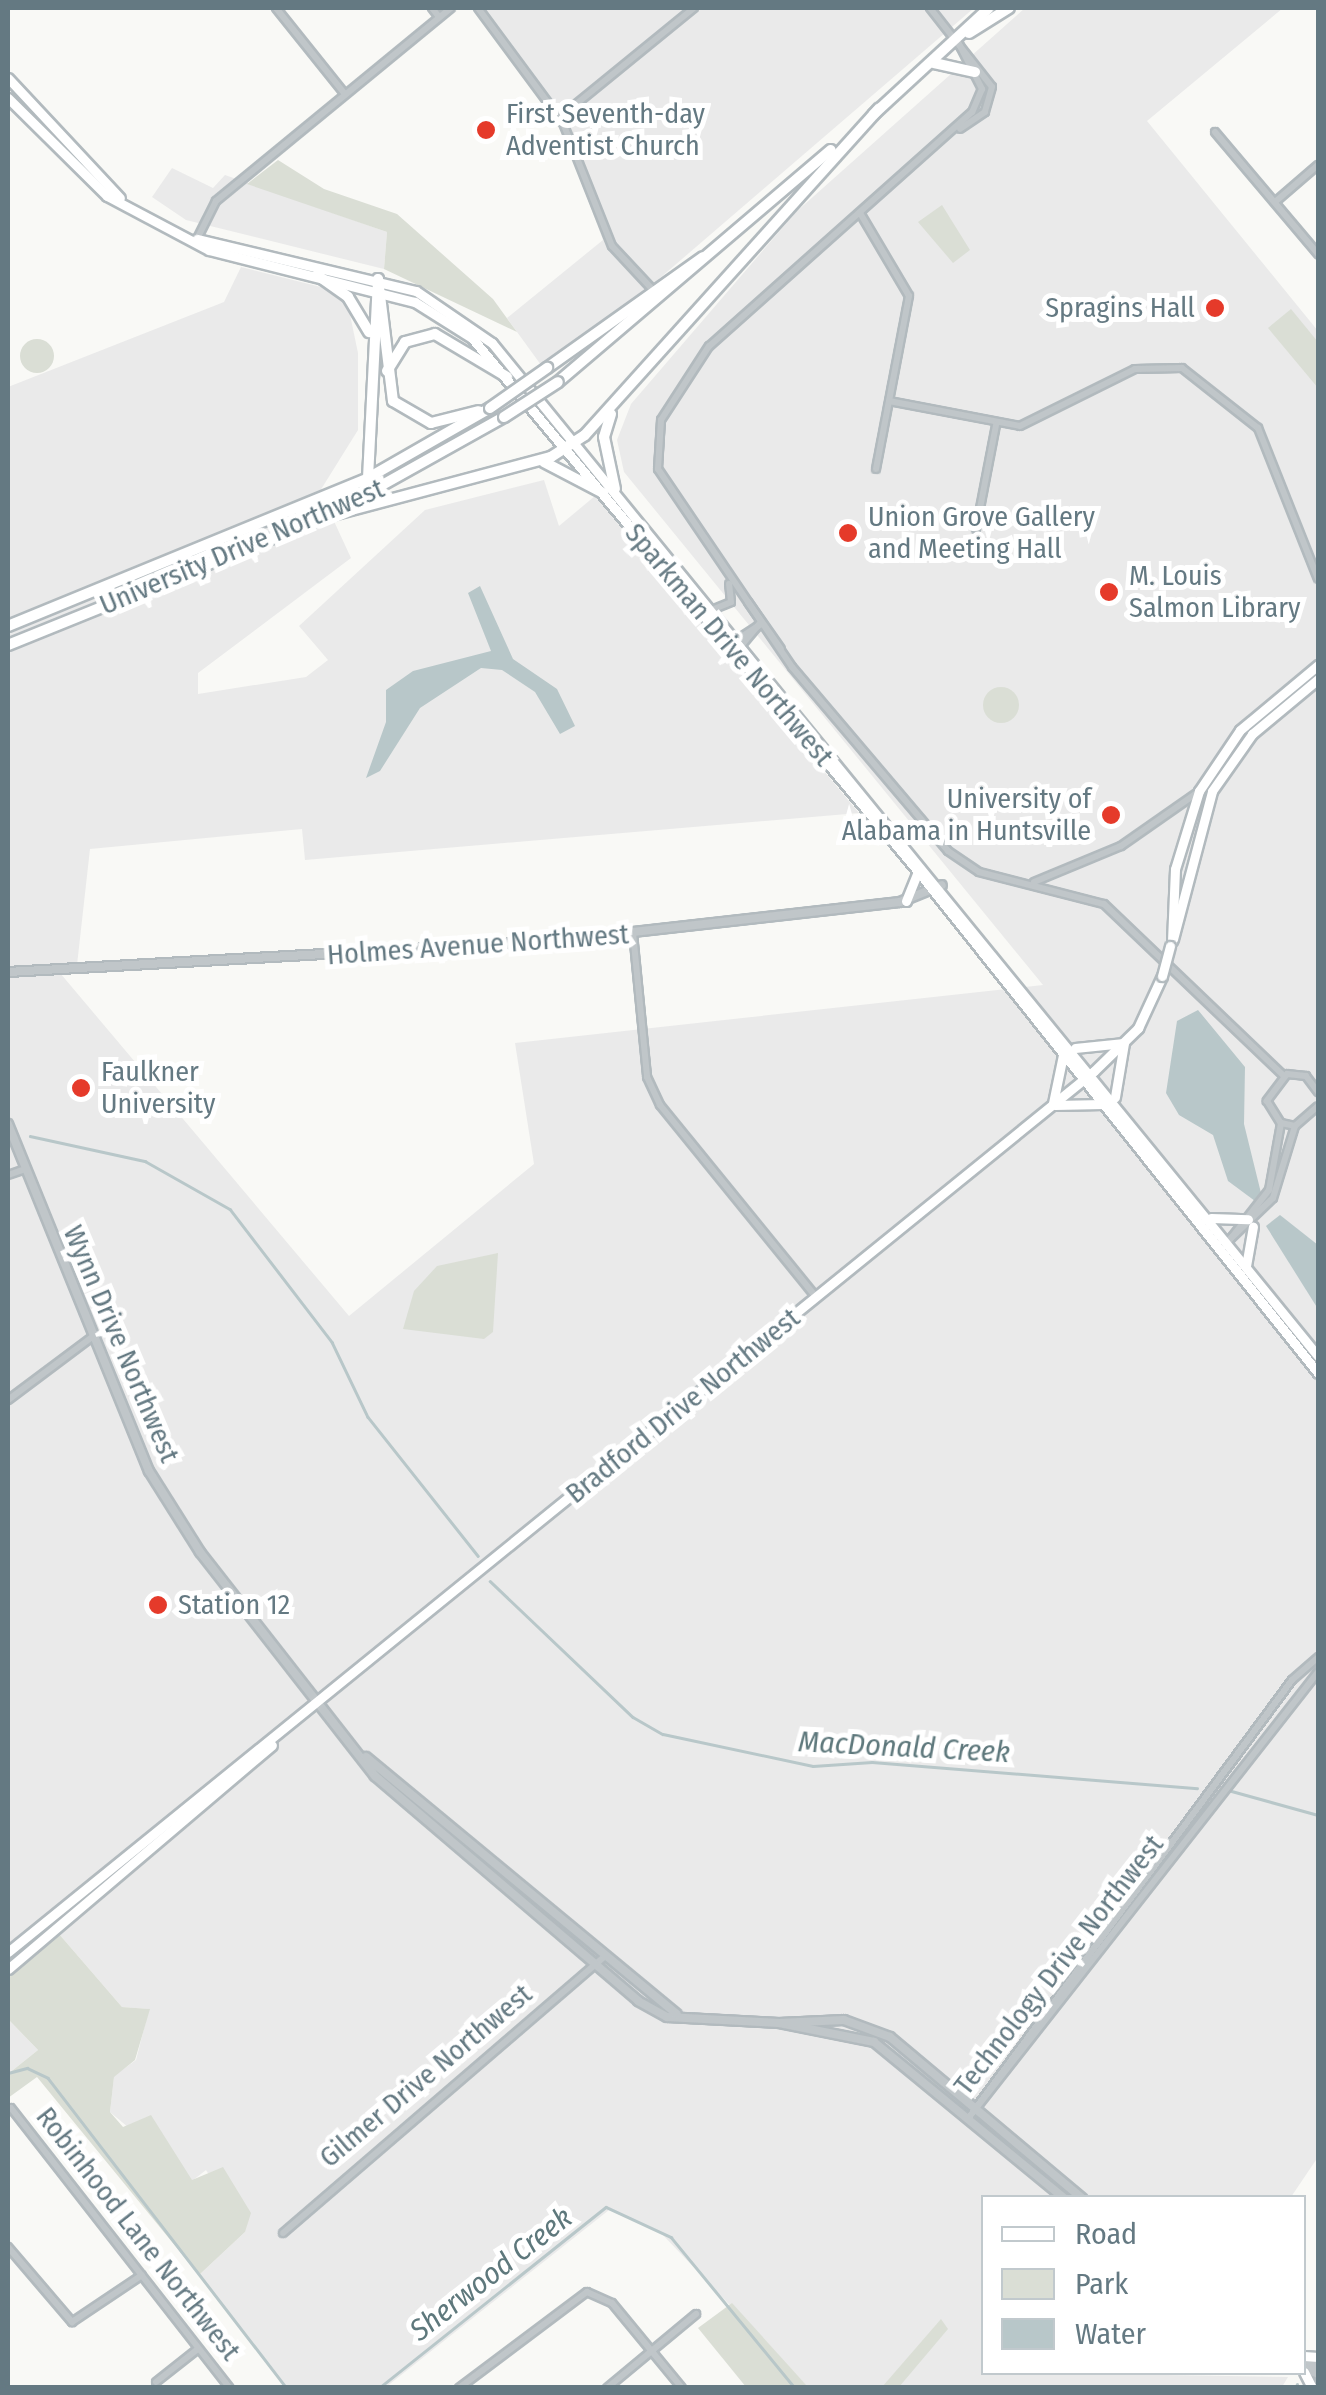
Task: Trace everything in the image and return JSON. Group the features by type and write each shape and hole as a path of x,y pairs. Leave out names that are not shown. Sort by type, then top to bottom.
{"highway":[{"name":"University Drive Northwest","path":"969,33 989,8"},
{"name":"University Drive Northwest","path":"8,645 325,517 504,417 599,352 958,42 1009,8"},
{"path":"934,63 975,72"},
{"path":"325,517 538,461 569,444 613,408 880,109"},
{"name":"University Drive Northwest","path":"8,626 368,478 490,408 708,254"},
{"path":"317,275 348,297 369,332"},
{"path":"368,478 369,332 376,286"},
{"path":"376,286 393,401 418,420 446,423 490,408"},
{"path":"599,352 653,290"},
{"path":"386,372 405,342 434,334 464,344 507,378"},
{"path":"538,461 609,491 604,437 613,408"}],"main road":[{"name":"Sparkman Drive Northwest","path":"8,80 120,198"},
{"name":"Sparkman Drive Northwest","path":"8,98 73,170 197,239 376,286 471,323 1075,1048 1103,1104 1224,1246 1318,1373"},
{"name":"Sparkman Drive Northwest","path":"197,239 209,250 376,286 456,325 569,444"},
{"name":"Sparkman Drive Northwest","path":"609,491 714,609 918,872 938,888 1063,1053 1115,1097 1208,1216 1224,1246 1246,1266 1318,1356"},
{"path":"1171,944 1175,869 1199,791 1240,730 1318,665"},
{"path":"1089,1075 1124,1043 1162,976 1212,792 1252,734 1318,679"},
{"path":"906,901 918,872"},
{"path":"1075,1048 1124,1043"},
{"path":"1115,1097 1124,1043"},
{"path":"1063,1053 1052,1105 1103,1104"},
{"name":"Bradford Drive Northwest","path":"8,1952 321,1705 1089,1075"},
{"path":"1208,1216 1250,1223 1246,1266"},
{"name":"Bradford Drive Northwest","path":"8,1969 273,1742"}],"street":[{"path":"276,8 345,94"},
{"path":"432,8 439,17"},
{"path":"197,239 216,201 451,8"},
{"path":"478,8 559,118 612,246 653,290"},
{"path":"559,118 694,8"},
{"path":"930,8 992,87 985,112 954,132 730,324 661,420 655,454 665,486 774,643 948,851 980,872 1064,888 1104,904 1268,1064 1283,1075 1306,1076 1318,1092"},
{"path":"954,132 980,99 975,72 958,42"},
{"path":"1215,132 1318,254"},
{"path":"1275,202 1318,166"},
{"path":"860,213 908,296 876,468"},
{"path":"634,306 638,278"},
{"path":"888,402 996,425 1028,424 1135,369 1182,368 1258,428 1318,579"},
{"path":"976,529 996,425"},
{"path":"714,609 732,602 727,578"},
{"path":"748,602 762,611 781,649"},
{"path":"739,643 760,624 762,611"},
{"path":"739,643 760,624"},
{"path":"760,624 773,628"},
{"path":"739,643 774,643"},
{"path":"1033,882 1071,870 1199,791"},
{"path":"1064,888 1071,870"},
{"name":"Holmes Avenue Northwest","path":"8,972 633,934 906,901 938,888"},
{"path":"633,934 647,1077 660,1105 816,1297"},
{"path":"1268,1064 1274,1082"},
{"path":"1250,1223 1277,1169 1281,1124 1267,1101 1274,1082 1283,1075"},
{"path":"1281,1124 1295,1126 1317,1112"},
{"name":"Wynn Drive Northwest","path":"8,1124 91,1338 169,1506 321,1705 366,1757 603,1958 677,2015"},
{"path":"1224,1246 1250,1223 1284,1174 1295,1126"},
{"path":"8,1176 25,1169"},
{"path":"8,1400 91,1338"},
{"name":"Technology Drive Northwest","path":"973,2111 1318,1657"},
{"name":"Technology Drive Northwest","path":"973,2111 1318,1672"},
{"name":"Wynn Drive Northwest","path":"366,1757 375,1776 638,2002 677,2015 779,2023 880,2045 973,2111 1078,2195"},
{"name":"Gilmer Drive Northwest","path":"283,2233 603,1958"},
{"name":"Robinhood Lane Northwest","path":"11,2108 230,2388"},
{"name":"Wynn Drive Northwest","path":"973,2111 1061,2195"},
{"path":"8,2247 72,2322 142,2275"},
{"path":"458,2388 581,2293 606,2297 682,2388"},
{"path":"607,2388 696,2314"},
{"path":"156,2382 198,2349"}],"shaded area":[{"path":"477,8 974,8 639,296 541,365 507,318 603,240 564,136"},
{"path":"1025,8 1283,8 1147,121 1318,331 1318,2157 1292,2195 981,2195 981,2375 1288,2377 1282,2387 808,2387 661,2233 609,2210 386,2387 285,2387 199,2275 245,2232 206,2170 192,2181 110,2112 114,2076 136,2060 149,2009 122,2007 59,1934 8,1978 8,387 224,302 241,267 329,289 348,305 358,353 358,430 320,491 351,558 198,673 198,694 306,677 328,660 299,626 425,510 544,480 559,526 595,496 859,813 305,860 302,829 90,849 77,965 55,967 349,1316 534,1164 515,1043 1043,985 624,472 617,440 631,404 796,212"},
{"path":"172,168 213,188 225,175 387,232 384,269 186,220 152,197"},
{"path":"8,2019 38,2050 8,2074"}],"green space":[{"path":"278,160 324,189 397,214 493,299 517,332 384,269 387,232 247,184"},
{"path":"942,205 970,250 953,263 918,222"},
{"path":"1291,309 1318,342 1318,388 1268,328"},
{"path":"37,339 49,344 54,356 49,368 37,373 25,368 20,356 25,344"},
{"path":"1001,687 1014,692 1019,705 1014,718 1001,723 988,718 983,705 988,692"},
{"path":"498,1253 493,1332 484,1339 403,1329 414,1291 437,1266"},
{"path":"59,1934 122,2007 150,2009 135,2060 114,2077 110,2112 123,2127 151,2115 192,2180 223,2167 251,2213 245,2232 199,2275 37,2077 8,2098 8,2074 38,2050 8,2019 8,1978"},
{"path":"732,2303 808,2387 746,2387 698,2328"},
{"path":"941,2319 948,2329 899,2387 882,2387"}],"water":[{"path":"480,586 513,659 557,689 575,726 560,734 535,692 502,670 481,668 420,708 380,771 366,778 386,722 386,690 413,671 491,651 468,593"},
{"path":"1198,1010 1245,1067 1244,1124 1261,1193 1255,1201 1228,1181 1213,1135 1179,1115 1166,1093 1177,1021"},
{"path":"1280,1215 1318,1245 1318,1309 1266,1226"}],"waterway":[{"name":"MacDonald Creek","path":"30,1136 145,1161 230,1209 332,1342 368,1417 478,1556"},
{"name":"MacDonald Creek","path":"490,1581 633,1717 663,1734 813,1766 872,1762 1197,1788"},
{"name":"MacDonald Creek","path":"1228,1790 1318,1815"},
{"name":"Sherwood Creek","path":"8,2073 27,2068 48,2078 287,2388"},
{"name":"Sherwood Creek","path":"379,2388 606,2207 671,2237 795,2388"},
{"name":"Sherwood Creek","path":"1295,2388 1297,2384"}],"place":[{"name":"First Seventh-day Adventist Church","path":"486,130"},
{"name":"Spragins Hall","path":"1215,308"},
{"name":"Union Grove Gallery and Meeting Hall","path":"848,533"},
{"name":"M. Louis Salmon Library","path":"1109,592"},
{"name":"University of Alabama in Huntsville","path":"1111,815"},
{"name":"Faulkner University","path":"81,1088"},
{"name":"Station 12","path":"158,1605"}]}
